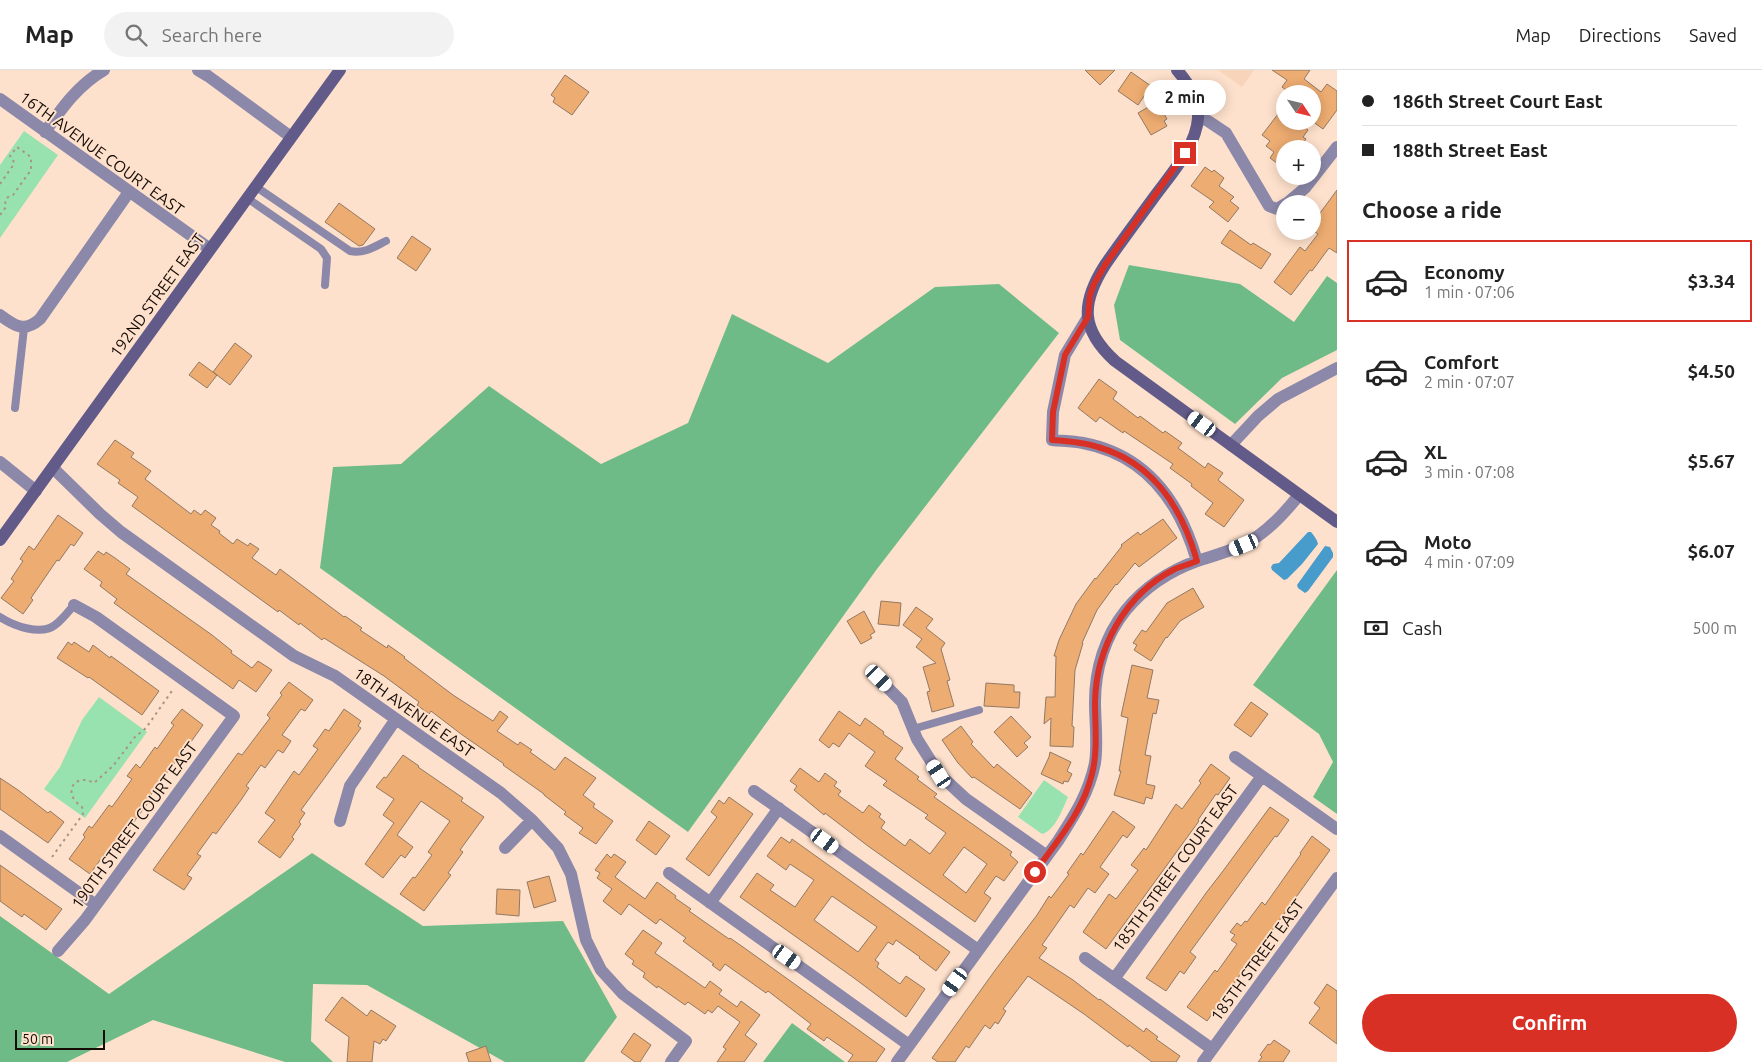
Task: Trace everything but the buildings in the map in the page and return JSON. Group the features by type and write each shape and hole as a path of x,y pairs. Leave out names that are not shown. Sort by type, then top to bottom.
{"street":[{"path":"45,132 71,97 89,79 104,70"},
{"path":"198,70 291,137"},
{"name":"192ND STREET EAST","path":"0,540 340,70"},
{"path":"1177,70 1191,88 1198,109 1197,126 1185,153 1098,275 1090,295 1088,323 1096,341 1115,360 1337,522"},
{"name":"16TH AVENUE COURT EAST","path":"0,100 210,249"},
{"path":"1198,117 1226,133 1269,206 1276,205"},
{"path":"1295,195 1305,188 1337,147"},
{"path":"0,315 11,323 24,328 32,326 40,319 129,192"},
{"path":"1088,317 1065,355 1053,412 1052,440 1083,443 1100,447 1120,455 1146,472 1166,493 1178,511 1197,561"},
{"path":"1231,445 1258,416 1278,399 1337,368"},
{"path":"0,462 36,491"},
{"name":"18TH AVENUE EAST","path":"53,468 121,532 294,656 335,676 500,793 532,820 558,848 571,874 586,940 601,970 623,994 686,1041 671,1062"},
{"path":"897,1062 1058,841 1082,804 1091,780 1095,760 1095,701 1098,668 1110,635 1126,610 1149,588 1171,572 1197,561 1224,553 1255,538 1288,509 1299,495"},
{"path":"74,605 96,616 182,678"},
{"name":"190TH STREET COURT EAST","path":"58,951 96,905 234,716 182,678"},
{"path":"879,678 902,702 916,739 939,774 951,787 1047,856"},
{"path":"340,821 350,786 396,719"},
{"path":"1235,757 1337,829"},
{"name":"185TH STREET COURT EAST","path":"1114,979 1262,776"},
{"path":"754,791 978,950"},
{"path":"710,903 779,808"},
{"path":"505,848 532,820"},
{"path":"0,836 96,905"},
{"path":"669,873 909,1045"},
{"name":"185TH STREET EAST","path":"1203,1062 1337,878"},
{"path":"1085,958 1212,1049"}],"lane":[{"path":"255,186 350,251 358,253 370,250 386,241"},
{"path":"247,198 321,249 326,258 325,285"},
{"path":"15,408 24,328"},
{"path":"0,617 28,629 43,631 54,626 74,605"},
{"path":"913,729 978,710"}],"path":[{"path":"0,184 14,164 10,156 17,147 31,157 31,170 14,195 8,197 5,201 6,206 0,215"},
{"path":"44,868 83,814 82,807 75,803 71,797 74,784 82,780 89,780 94,783 113,766 135,737 146,728 182,678"}],"shaded area":[{"path":"1218,70 1254,70 1242,87"}],"green space":[{"path":"24,131 58,155 0,238 0,165"},
{"path":"1129,265 1240,284 1294,322 1327,276 1337,283 1337,350 1282,378 1235,424 1120,340 1114,305"},
{"path":"999,284 1059,333 877,569 688,832 320,568 333,467 401,464 489,386 601,464 688,423 732,314 828,363 935,287"},
{"path":"1337,570 1337,814 1313,797 1333,762 1319,734 1253,685"},
{"path":"99,697 147,732 85,818 44,789 60,767 82,720"},
{"path":"1044,780 1068,797 1055,824 1042,834 1018,817"},
{"path":"312,853 423,926 563,921 617,1017 584,1062 505,1062 367,985 313,984 311,1041 333,1062 285,1062 153,1020 67,1062 0,1062 0,916 109,994"},
{"path":"792,1023 845,1062 763,1062"}],"water":[{"path":"1308,532 1311,532 1318,544 1302,564 1284,580 1271,567 1273,564 1279,563"},
{"path":"1325,546 1330,547 1333,557 1305,593 1297,585"}],"route":[{"path":"1035,872 1082,804 1089,787 1095,760 1095,701 1098,668 1110,635 1126,610 1143,593 1176,569 1197,561 1182,519 1174,504 1146,472 1120,455 1100,447 1083,443 1052,440 1053,412 1065,355 1088,317 1090,295 1098,275 1185,153"}]}
